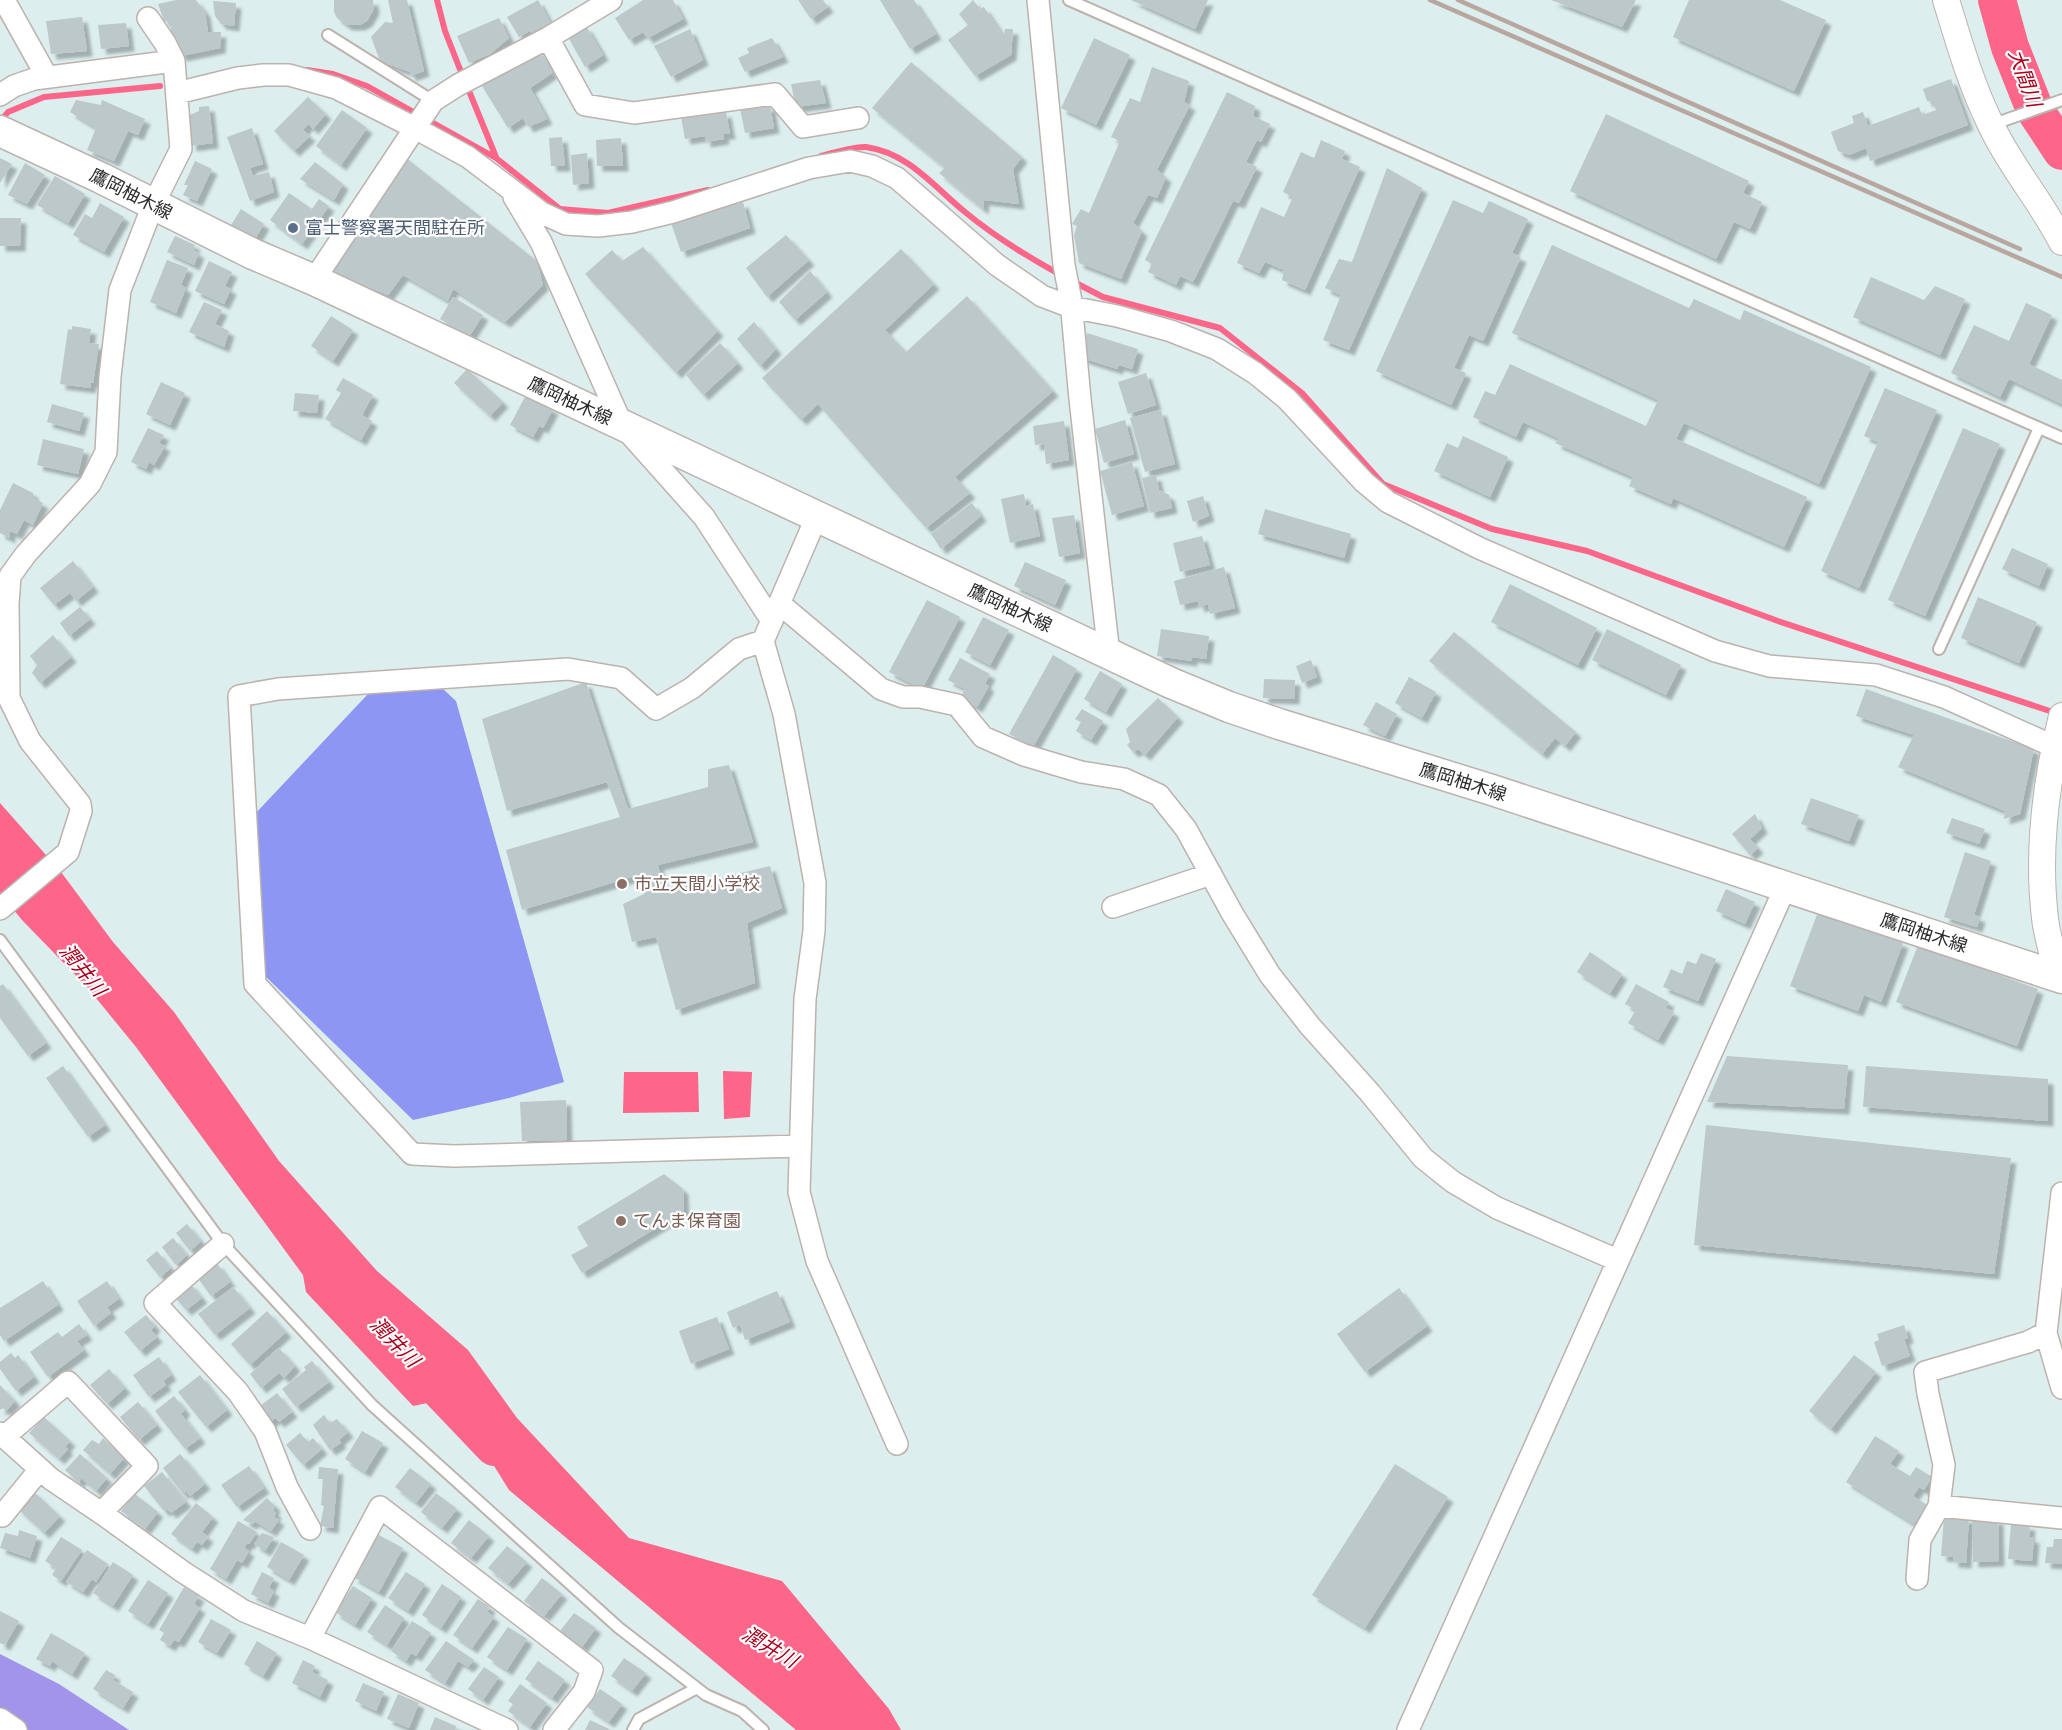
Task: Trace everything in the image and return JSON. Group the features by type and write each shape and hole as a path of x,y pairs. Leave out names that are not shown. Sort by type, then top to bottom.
{"main road":[{"name":"鷹岡柚木線","path":"0,131 253,254 314,280 1171,683 1239,710 1368,753 1492,790 2060,977"}],"street":[{"path":"4,0 47,77"},
{"path":"314,280 433,101 458,85 548,38 611,0"},
{"path":"1038,0 1064,266 1071,304 1109,655"},
{"path":"1946,0 1972,81 1991,125 2011,163 2049,218 2062,242"},
{"path":"0,909 68,852 81,811 80,804 30,741 9,698 10,576 26,554 90,484 106,452 110,376 120,290 153,205 181,149 174,61 148,18"},
{"path":"548,38 585,105 634,112 775,94 803,127 858,118"},
{"path":"2,92 34,79 174,61"},
{"path":"177,93 238,78 263,75 289,75 336,88 468,157 542,213 566,224 598,226 633,222 674,212 809,168 850,161 872,166 897,178 997,265 1042,296 1171,331 1217,349 1255,373 1287,399 1364,483 1388,502 1479,548 1715,651 1769,666 1876,675 2058,732 2042,836 2045,918 2060,977"},
{"path":"508,188 541,242 622,425 704,517 776,613 881,689 903,697 920,697 957,705 983,737 1036,758 1081,772 1124,779 1159,795 1186,829 1232,913 1270,975 1310,1026 1370,1093 1423,1158 1454,1182 1497,1208 1617,1260"},
{"path":"817,516 764,641 784,714 815,883 814,931 806,999 799,1192 817,1261 897,1444"},
{"path":"764,641 739,649 692,688 656,709 621,678 568,669 278,689 239,696 255,984 412,1154 454,1156 800,1146"},
{"path":"1113,907 1211,874"},
{"path":"1408,1730 1785,888"},
{"path":"2062,1193 2046,1333 2062,1388"},
{"path":"224,1244 155,1304 238,1392 265,1431 287,1487 310,1529"},
{"path":"1917,1579 1920,1540 1939,1506 1944,1465 1925,1372 2028,1342 2046,1333"},
{"path":"101,1513 147,1466 68,1383 2,1435 51,1479 183,1572 244,1611 310,1638 507,1730"},
{"path":"2,1516 40,1469"},
{"path":"1939,1506 2062,1518"},
{"path":"310,1638 380,1507 592,1670 584,1692 554,1730"},
{"path":"0,1719 16,1730"}],"lane":[{"path":"1069,0 2062,438"},
{"path":"328,35 433,101"},
{"path":"1991,125 2062,100"},
{"path":"1939,649 2039,428"},
{"path":"0,940 224,1244 372,1405 619,1628 706,1695 742,1711 762,1730"},
{"path":"633,1730 639,1719 697,1688"}],"shaded area":[{"path":"443,689 456,701 564,1082 509,1098 413,1120 262,973 254,815 368,694"},
{"path":"0,1654 59,1684 129,1730 0,1730"}],"water":[{"path":"0,803 61,872 113,942 174,1012 279,1161 377,1271 468,1350 517,1418 629,1538 782,1581 889,1709 901,1730 796,1730 509,1490 452,1398 413,1406 306,1292 303,1275 136,1047 87,987 22,920 0,893"},
{"path":"723,1071 752,1072 750,1117 724,1119"},
{"path":"624,1072 698,1072 699,1112 623,1113"}],"building":[{"path":"176,0 196,0 205,12 208,32 221,32 220,48 181,56 172,40 170,22 164,21 158,4"},
{"path":"334,0 373,0 374,9 367,21 360,25 347,25 337,18 334,12"},
{"path":"388,0 407,0 424,71 410,76 410,72 380,61 371,37 385,22 393,23"},
{"path":"538,0 551,24 532,34 530,31 519,37 507,17"},
{"path":"643,0 673,0 683,19 648,38 643,32 629,40 615,18"},
{"path":"798,0 823,0 828,7 811,19"},
{"path":"880,0 914,0 936,34 910,49"},
{"path":"973,0 980,9 984,7 1004,37 1005,29 1013,29 1011,55 975,76 948,40 968,25 959,14"},
{"path":"1131,0 1208,0 1195,29"},
{"path":"1551,0 1636,0 1622,27"},
{"path":"1689,0 1780,0 1826,20 1794,91 1673,37"},
{"path":"213,1 236,3 234,26 221,24 215,16"},
{"path":"82,17 87,51 51,54 46,21"},
{"path":"499,18 509,38 490,54 469,63 457,36"},
{"path":"126,23 129,46 101,49 98,25"},
{"path":"586,26 603,55 585,67 568,37"},
{"path":"690,29 703,60 671,77 654,46"},
{"path":"772,38 783,57 745,72 738,58 749,53 747,48"},
{"path":"1094,38 1130,55 1096,125 1061,108"},
{"path":"537,49 552,73 530,88 547,119 528,127 523,118 508,128 482,86"},
{"path":"911,62 1022,157 1013,169 1019,204 984,200 983,209 939,173 945,168 872,108"},
{"path":"1152,67 1189,81 1184,102 1190,105 1157,170 1166,177 1157,198 1148,195 1133,223 1142,231 1121,279 1079,263 1074,235 1077,226 1072,224 1081,209 1089,213 1120,141 1111,137 1130,98 1140,102"},
{"path":"1951,79 1968,125 1870,161 1866,148 1849,155 1838,151 1831,132 1854,123 1852,116 1863,112 1868,126 1919,107 1922,115 1936,110 1933,102 1927,101 1923,89"},
{"path":"820,80 826,103 796,107 791,84"},
{"path":"1227,92 1255,106 1253,116 1270,124 1261,142 1257,140 1246,162 1257,167 1239,203 1233,201 1193,282 1180,276 1176,285 1148,272 1152,264 1145,260"},
{"path":"308,97 326,114 313,129 308,124 303,130 310,136 294,151 274,131"},
{"path":"76,100 101,105 102,100 145,119 138,135 128,131 114,161 87,150 96,128 70,112"},
{"path":"770,105 774,128 745,133 740,109"},
{"path":"209,106 213,143 191,146 188,116 199,111 199,107"},
{"path":"342,110 367,128 341,165 316,146"},
{"path":"726,112 730,134 723,134 724,139 705,142 705,136 685,139 681,117"},
{"path":"1606,114 1749,181 1743,193 1762,202 1750,229 1734,222 1716,259 1570,191"},
{"path":"252,128 263,164 250,168 253,176 269,172 274,192 250,201 227,137"},
{"path":"562,137 565,166 551,166 549,138"},
{"path":"621,138 623,166 597,166 596,140"},
{"path":"1321,140 1345,151 1342,159 1360,167 1305,290 1282,280 1284,270 1265,262 1259,273 1237,263 1261,207 1284,217 1293,197 1283,192 1301,152 1314,158"},
{"path":"392,147 537,261 543,285 505,322 453,289 448,301 403,275 388,295 313,265"},
{"path":"587,153 589,183 573,185 571,155"},
{"path":"0,158 12,164 0,183"},
{"path":"195,161 212,169 197,201 183,195 188,185 184,185"},
{"path":"315,162 343,184 334,200 300,179"},
{"path":"25,163 45,175 27,204 8,195"},
{"path":"1387,168 1422,188 1349,350 1323,340 1341,295 1325,288 1339,259 1352,262"},
{"path":"55,176 85,194 68,223 37,205"},
{"path":"289,193 312,209 319,199 329,206 302,244 270,220"},
{"path":"1453,200 1483,213 1489,201 1528,219 1512,253 1521,257 1483,341 1469,335 1454,368 1466,373 1451,405 1376,371"},
{"path":"743,202 750,228 681,252 671,223"},
{"path":"100,203 124,217 104,252 73,235 85,214 92,218"},
{"path":"241,209 264,224 255,239 231,225"},
{"path":"0,218 21,218 20,246 0,246"},
{"path":"786,235 809,260 767,297 746,268"},
{"path":"175,236 195,245 193,250 199,253 194,265 167,252"},
{"path":"1552,245 1689,308 1694,299 1740,320 1744,310 1871,367 1819,484 1684,423 1676,439 1807,497 1784,547 1673,498 1671,504 1629,486 1633,477 1555,443 1560,439 1523,422 1516,437 1473,417 1485,391 1495,395 1510,364 1646,426 1658,400 1512,333"},
{"path":"643,247 718,331 676,373 585,274 612,250 622,261"},
{"path":"901,249 934,284 885,330 906,352 967,296 1053,391 955,477 970,493 926,528 818,404 801,420 762,378"},
{"path":"167,260 188,268 181,285 186,288 176,313 150,302"},
{"path":"209,261 232,272 225,286 231,289 224,304 195,291"},
{"path":"810,271 827,292 795,320 779,302"},
{"path":"1871,277 1924,300 1935,286 1965,299 1940,355 1853,317"},
{"path":"453,297 483,315 469,337 440,319"},
{"path":"204,302 222,310 215,324 229,331 224,347 189,332"},
{"path":"2026,303 2052,315 2029,364 2062,380 2062,404 2009,379 2000,397 1951,373 1974,325 2009,341"},
{"path":"331,316 353,330 333,361 311,346"},
{"path":"754,322 776,349 760,366 737,339"},
{"path":"72,326 91,329 89,343 99,344 93,383 91,382 90,388 60,384 68,329 72,330"},
{"path":"1087,333 1138,349 1132,369 1119,365 1117,369 1079,357"},
{"path":"720,343 738,363 703,395 686,375"},
{"path":"467,369 503,402 490,416 454,383"},
{"path":"1146,373 1156,405 1128,414 1118,382"},
{"path":"343,378 373,395 362,415 372,421 361,440 325,419 341,393 336,390"},
{"path":"161,382 185,393 170,425 146,414"},
{"path":"1885,388 1937,410 1859,588 1821,571 1878,442 1864,436"},
{"path":"295,393 319,395 317,413 293,411"},
{"path":"526,395 553,409 543,428 539,426 533,437 510,425"},
{"path":"52,404 84,413 79,431 47,422"},
{"path":"1161,410 1175,464 1145,472 1130,418"},
{"path":"1125,420 1134,454 1104,463 1095,429"},
{"path":"1064,421 1069,460 1046,464 1044,444 1035,445 1033,426"},
{"path":"148,428 164,435 159,443 165,446 154,465 149,462 146,469 131,462"},
{"path":"1963,428 2000,444 1925,616 1888,600"},
{"path":"1463,436 1508,457 1490,497 1434,471 1447,443 1458,448"},
{"path":"43,439 84,449 78,474 37,465"},
{"path":"1132,462 1144,506 1112,515 1100,471"},
{"path":"1156,475 1159,490 1169,495 1172,508 1150,513 1142,478"},
{"path":"13,483 33,493 33,498 43,503 33,525 24,520 17,534 10,531 10,538 0,533 0,510"},
{"path":"1024,494 1026,506 1033,504 1040,536 1010,543 1001,499"},
{"path":"1203,496 1209,516 1193,522 1187,501"},
{"path":"972,503 981,516 941,549 931,534"},
{"path":"1265,509 1351,534 1344,558 1258,534"},
{"path":"1074,515 1080,553 1059,557 1052,518"},
{"path":"1202,536 1210,565 1180,572 1173,543"},
{"path":"2012,548 2048,564 2039,586 2002,569"},
{"path":"73,561 93,587 76,601 70,593 54,605 40,588"},
{"path":"1025,562 1066,580 1055,605 1014,586"},
{"path":"1224,567 1235,608 1210,614 1208,604 1199,607 1198,601 1180,605 1174,581"},
{"path":"1510,584 1597,628 1578,665 1491,622"},
{"path":"1978,597 2037,622 2019,663 1961,638"},
{"path":"927,600 960,617 922,689 889,672"},
{"path":"80,607 90,619 69,636 60,623"},
{"path":"983,617 1009,630 990,665 965,652"},
{"path":"1161,629 1209,636 1206,659 1192,657 1192,661 1157,656"},
{"path":"1607,629 1681,665 1666,695 1592,660"},
{"path":"1454,632 1576,732 1565,746 1555,738 1542,754 1429,661"},
{"path":"53,635 71,657 40,683 32,673 37,665 30,656"},
{"path":"1053,655 1077,669 1033,747 1009,734"},
{"path":"960,658 990,674 985,684 989,686 977,707 960,698 965,689 948,680"},
{"path":"1311,660 1317,677 1302,683 1296,666"},
{"path":"1100,671 1122,684 1106,712 1084,699"},
{"path":"1409,677 1436,692 1422,718 1395,703"},
{"path":"1264,679 1295,680 1294,699 1263,698"},
{"path":"586,682 628,809 708,787 708,769 729,765 753,842 658,865 664,891 770,866 782,908 747,923 755,983 676,1010 656,937 632,942 623,904 644,894 635,876 522,910 506,850 620,817 607,782 507,811 482,719"},
{"path":"1866,689 2034,749 2020,814 2004,819 2005,811 1898,767 1914,735 1856,716"},
{"path":"1158,698 1178,717 1145,755 1138,749 1133,752 1127,745 1130,742 1126,729"},
{"path":"1376,702 1397,714 1385,736 1363,725"},
{"path":"1082,709 1103,721 1091,740 1076,731 1081,722 1075,719"},
{"path":"1811,798 1859,815 1849,841 1801,824"},
{"path":"1755,814 1762,828 1750,839 1758,848 1750,855 1732,834"},
{"path":"1952,818 1985,829 1979,844 1946,833"},
{"path":"1965,852 1991,861 1974,915 1980,917 1977,927 1944,917"},
{"path":"1726,889 1755,902 1745,924 1716,911"},
{"path":"1818,912 1903,943 1881,1002 1864,995 1858,1011 1790,986"},
{"path":"1918,945 2038,989 2017,1046 1896,1002"},
{"path":"1590,952 1622,974 1610,993 1577,972"},
{"path":"1701,953 1716,959 1698,1001 1663,987 1671,969 1682,974 1687,961 1696,964"},
{"path":"3,984 46,1043 28,1056 0,1018 0,986"},
{"path":"1636,984 1669,1002 1666,1008 1674,1012 1658,1040 1628,1023 1636,1010 1625,1004"},
{"path":"1727,1056 1848,1065 1844,1109 1707,1102"},
{"path":"63,1066 105,1125 88,1137 46,1078"},
{"path":"1866,1066 2048,1079 2048,1121 1863,1107"},
{"path":"566,1100 567,1140 522,1141 520,1102"},
{"path":"1706,1125 2011,1158 1994,1274 1694,1245"},
{"path":"664,1174 683,1189 684,1211 582,1273 571,1255 588,1246 577,1227"},
{"path":"187,1224 201,1241 190,1251 176,1233"},
{"path":"173,1238 187,1255 176,1265 162,1247"},
{"path":"157,1251 171,1268 160,1277 146,1260"},
{"path":"217,1263 230,1282 211,1296 197,1277"},
{"path":"43,1281 58,1305 4,1341 0,1335 0,1308"},
{"path":"107,1281 119,1299 107,1307 111,1313 94,1326 77,1301"},
{"path":"190,1283 202,1298 186,1310 174,1296"},
{"path":"233,1287 250,1308 215,1335 198,1314"},
{"path":"1399,1288 1427,1326 1365,1372 1337,1334"},
{"path":"777,1291 790,1322 745,1340 740,1325 733,1328 727,1312"},
{"path":"267,1311 286,1332 250,1365 231,1344"},
{"path":"146,1315 155,1326 151,1330 157,1337 140,1351 124,1332"},
{"path":"717,1317 729,1349 691,1364 679,1331"},
{"path":"79,1324 87,1335 77,1341 84,1350 48,1377 30,1352 58,1332 62,1337"},
{"path":"1904,1325 1908,1338 1904,1339 1910,1356 1882,1366 1874,1342 1879,1340 1877,1334"},
{"path":"279,1348 295,1366 284,1378 279,1373 261,1388 250,1374"},
{"path":"11,1353 15,1358 18,1355 34,1377 16,1391 0,1369 0,1362"},
{"path":"1854,1355 1876,1372 1831,1429 1809,1411"},
{"path":"159,1357 171,1375 163,1381 166,1385 149,1397 133,1375"},
{"path":"312,1361 329,1382 296,1407 282,1389 306,1370 304,1367"},
{"path":"109,1369 125,1388 107,1404 90,1385"},
{"path":"200,1375 227,1410 206,1427 178,1392"},
{"path":"0,1385 15,1401 6,1411 3,1408 0,1410"},
{"path":"277,1393 292,1412 279,1422 275,1418 268,1424 256,1409"},
{"path":"174,1396 185,1410 181,1414 200,1438 185,1449 155,1411"},
{"path":"138,1402 157,1425 139,1440 120,1417"},
{"path":"324,1415 330,1423 337,1419 348,1432 339,1440 341,1443 330,1450 313,1425"},
{"path":"44,1417 70,1441 65,1447 68,1449 59,1459 29,1433"},
{"path":"362,1431 383,1443 365,1472 345,1459"},
{"path":"300,1433 308,1442 313,1438 322,1449 303,1465 286,1445"},
{"path":"1875,1436 1899,1451 1890,1464 1910,1476 1916,1467 1932,1477 1924,1490 1919,1487 1913,1496 1927,1505 1914,1524 1846,1482"},
{"path":"103,1438 124,1458 110,1474 83,1450 92,1440 99,1444"},
{"path":"80,1454 107,1478 96,1491 81,1478 79,1483 65,1470"},
{"path":"180,1454 205,1484 190,1496 186,1491 183,1494 163,1468"},
{"path":"1395,1464 1448,1497 1365,1628 1312,1595"},
{"path":"249,1466 264,1488 237,1507 221,1485"},
{"path":"319,1467 338,1469 333,1528 320,1526 324,1506 321,1505 323,1479 318,1479"},
{"path":"410,1468 431,1484 416,1503 395,1487"},
{"path":"162,1472 186,1502 171,1513 167,1509 164,1511 144,1486"},
{"path":"33,1491 60,1516 44,1533 17,1508"},
{"path":"436,1493 457,1509 442,1528 421,1512"},
{"path":"135,1494 158,1512 145,1529 121,1511"},
{"path":"267,1498 275,1506 274,1517 279,1520 271,1531 254,1521 252,1524 243,1520"},
{"path":"196,1503 213,1517 202,1532 208,1537 202,1545 197,1542 192,1549 171,1534"},
{"path":"1944,1517 1969,1518 1966,1563 1953,1562 1953,1557 1941,1556"},
{"path":"1972,1519 1998,1519 1999,1561 1973,1562"},
{"path":"469,1520 489,1536 471,1558 451,1543"},
{"path":"238,1521 257,1532 244,1548 249,1551 242,1563 237,1560 226,1579 210,1569"},
{"path":"2011,1524 2030,1525 2029,1537 2034,1538 2032,1561 2008,1559"},
{"path":"19,1530 37,1536 30,1558 0,1548 5,1533 18,1536"},
{"path":"262,1533 274,1537 265,1551 254,1544"},
{"path":"377,1534 403,1548 379,1592 353,1577"},
{"path":"61,1537 82,1550 61,1581 52,1575 56,1568 45,1561"},
{"path":"2054,1539 2062,1539 2062,1564 2045,1563 2047,1547 2053,1547"},
{"path":"281,1542 304,1555 289,1580 267,1567"},
{"path":"507,1546 527,1562 508,1584 488,1568"},
{"path":"87,1550 108,1564 96,1582 92,1579 83,1592 66,1582"},
{"path":"113,1562 133,1575 113,1606 93,1593"},
{"path":"262,1572 274,1578 269,1588 274,1591 268,1603 251,1594"},
{"path":"406,1572 425,1584 408,1611 388,1598"},
{"path":"542,1578 562,1594 544,1616 524,1601"},
{"path":"148,1580 168,1593 148,1624 128,1611"},
{"path":"442,1584 461,1597 441,1628 422,1615"},
{"path":"353,1586 372,1598 355,1625 335,1612"},
{"path":"184,1587 199,1596 194,1604 200,1608 179,1642 174,1640 170,1646 160,1640 164,1633 159,1630"},
{"path":"478,1599 490,1607 487,1612 494,1617 472,1648 453,1635"},
{"path":"385,1605 404,1618 387,1645 367,1632"},
{"path":"0,1611 19,1621 5,1645 0,1643"},
{"path":"574,1613 596,1628 582,1647 560,1631"},
{"path":"211,1619 231,1630 217,1653 198,1642"},
{"path":"412,1621 431,1633 416,1656 411,1653 406,1661 391,1651"},
{"path":"508,1627 527,1639 507,1670 487,1657"},
{"path":"51,1633 85,1653 72,1674 52,1661 50,1666 36,1659"},
{"path":"257,1641 277,1653 263,1676 244,1664"},
{"path":"446,1641 474,1660 468,1667 458,1661 445,1683 425,1670"},
{"path":"624,1658 646,1673 632,1691 611,1676"},
{"path":"303,1660 315,1666 312,1672 328,1680 320,1697 292,1683"},
{"path":"538,1661 565,1680 552,1698 525,1679"},
{"path":"484,1667 499,1677 483,1700 468,1689"},
{"path":"106,1670 115,1675 113,1680 133,1692 123,1708 93,1689"},
{"path":"363,1683 384,1692 376,1711 355,1701"},
{"path":"520,1684 547,1703 530,1727 508,1711 513,1704 508,1701"},
{"path":"600,1689 622,1704 609,1722 587,1707"},
{"path":"398,1694 419,1703 409,1728 387,1719"},
{"path":"435,1717 456,1726 455,1730 430,1730"},
{"path":"590,1720 611,1730 585,1730"}],"waterway":[{"path":"437,0 445,31 463,77"},
{"name":"大間川","path":"1997,0 2010,47 2035,110 2062,151"},
{"path":"307,70 333,74 367,86 496,158 560,209 608,213 708,190"},
{"path":"0,122 8,112 44,97 160,86"},
{"path":"467,86 496,157"},
{"path":"821,156 862,147 881,150 895,156 920,172 988,229 1061,275"},
{"path":"1072,281 1103,297 1220,328 1302,393 1383,484 1492,529 1587,551 1778,621 2056,713"},
{"name":"潤井川","path":"413,1362 494,1447"}],"railway":[{"path":"1430,0 2062,277"},
{"path":"1458,0 2020,249"}],"place":[{"name":"富士警察署天間駐在所","path":"293,228"},
{"name":"市立天間小学校","path":"622,884"},
{"name":"てんま保育園","path":"621,1221"}]}
